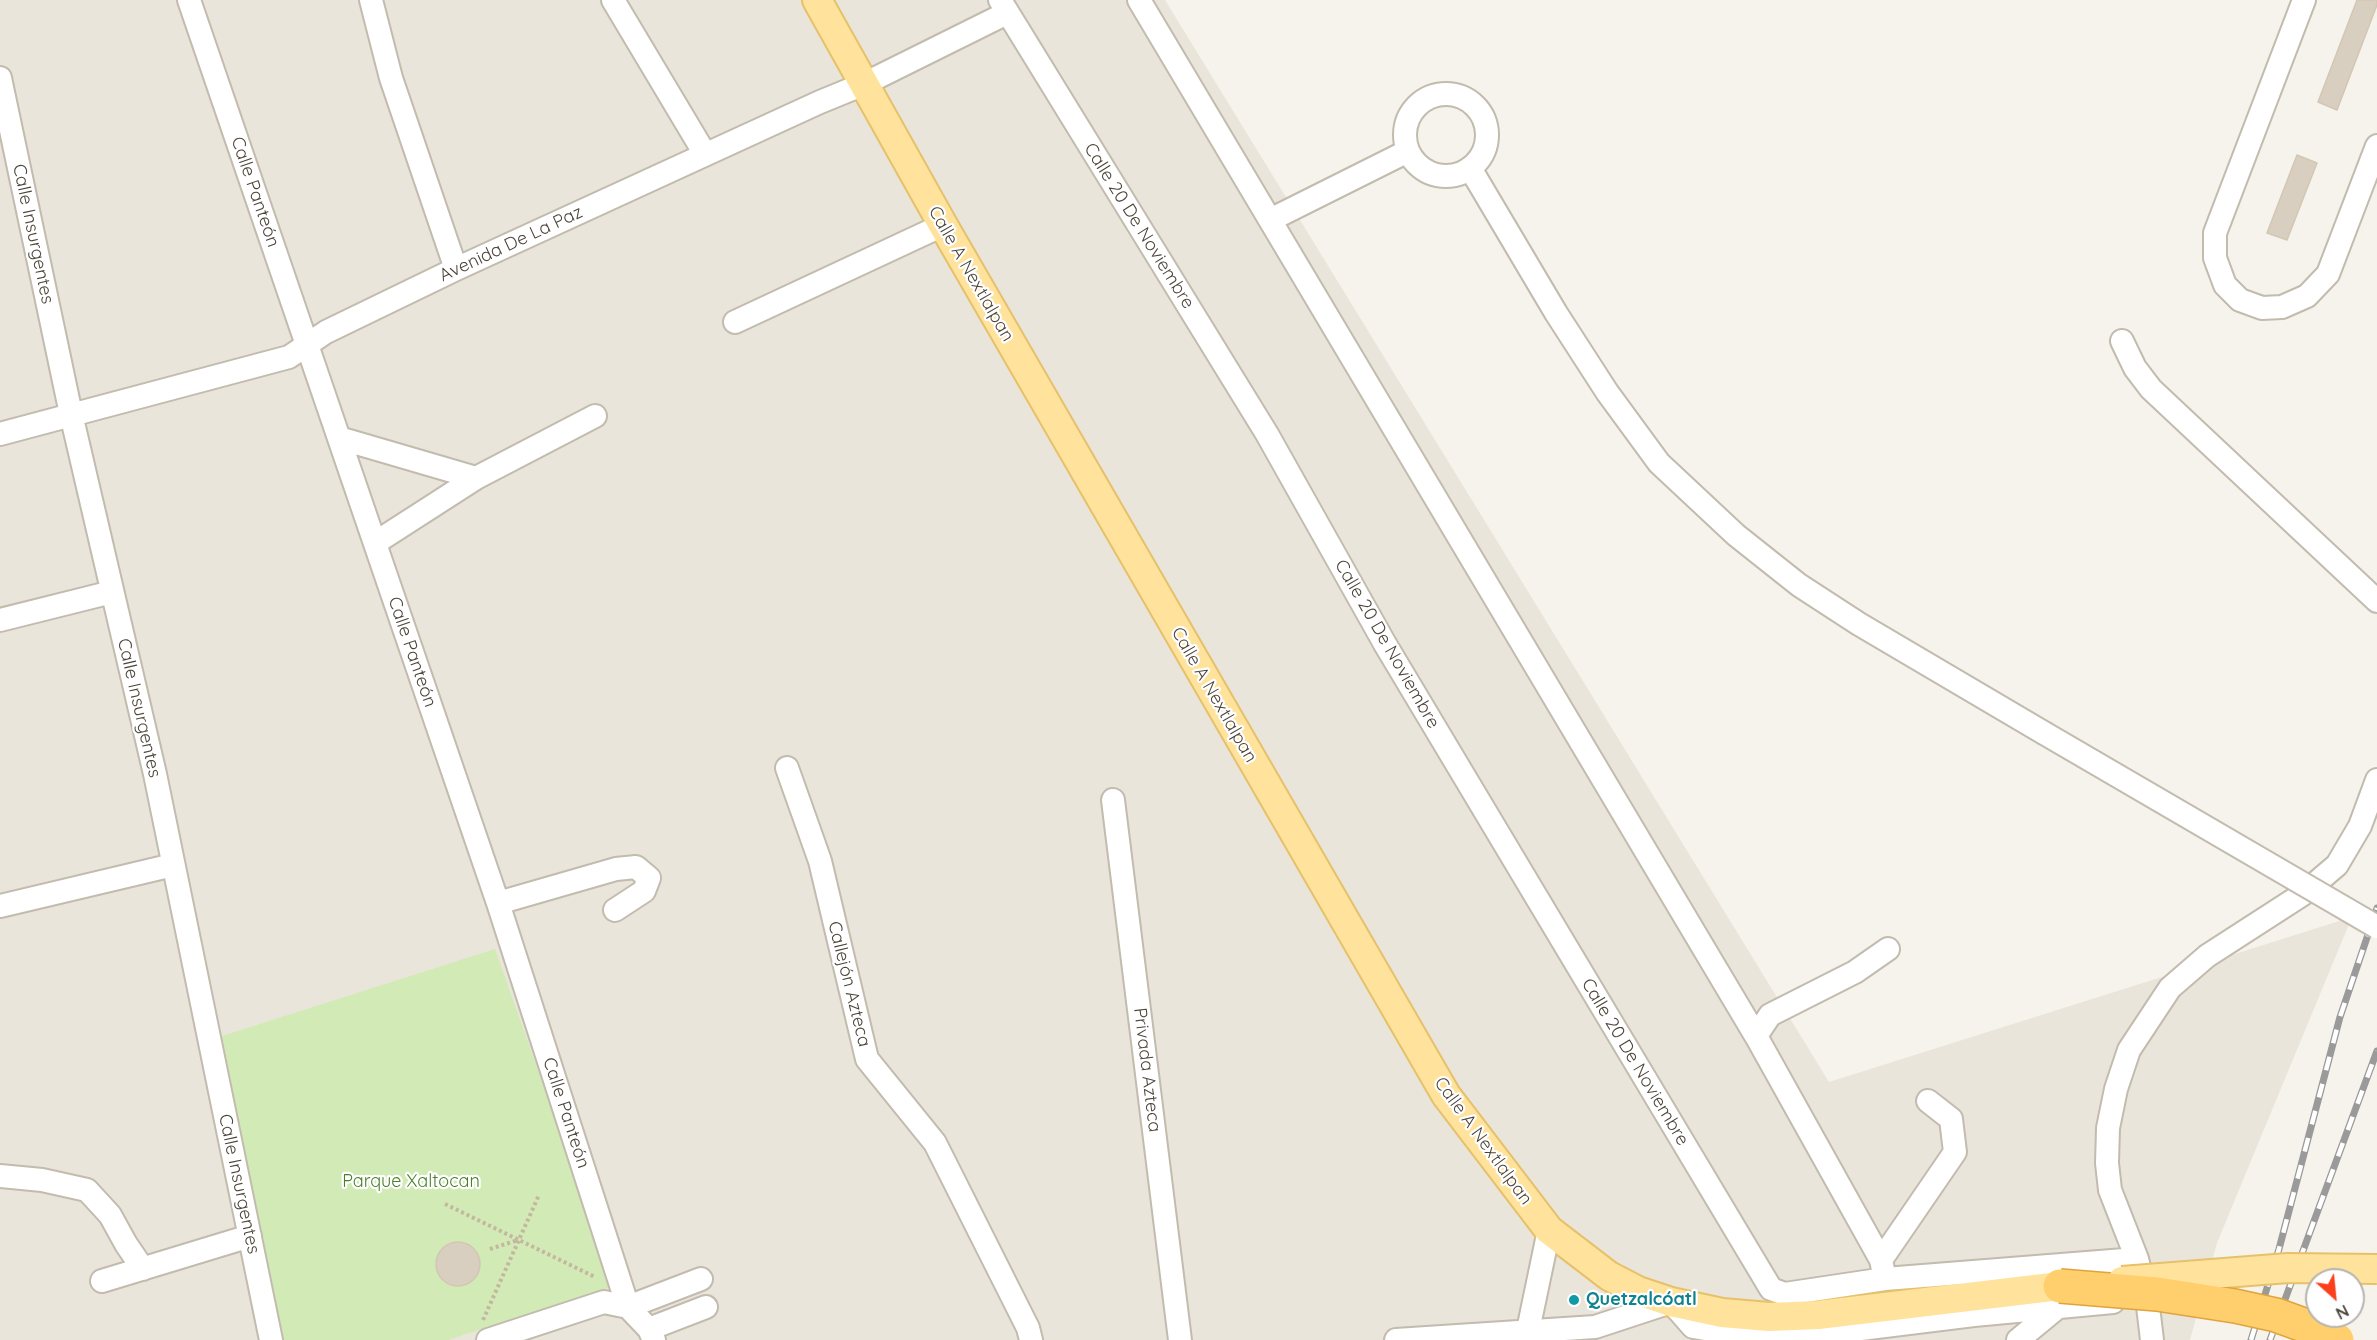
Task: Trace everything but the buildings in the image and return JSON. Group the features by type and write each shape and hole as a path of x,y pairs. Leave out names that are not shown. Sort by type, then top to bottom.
{"highway":[{"path":"2059,1297 2157,1294 2235,1306 2276,1315 2320,1331 2337,1340"}],"main road":[{"name":"Calle A Nextlalpan","path":"817,0 943,225 1446,1095 1549,1230 1609,1276 1638,1291 1683,1305 1769,1317 1818,1315 1972,1296 2059,1297 2288,1268 2377,1269"}],"street":[{"name":"Calle Panteón","path":"189,0 498,903 628,1307"},
{"path":"371,0 392,78 456,269"},
{"path":"613,0 705,154"},
{"path":"1139,0 1756,1036 1883,1270"},
{"path":"2304,0 2215,233 2215,258 2225,285 2240,300 2262,308 2282,308 2307,296 2328,274 2377,146"},
{"name":"Avenida De La Paz","path":"0,434 289,357 326,332 456,269 705,154 864,84 1003,6"},
{"name":"Calle 20 De Noviembre","path":"1003,6 1267,434 1385,645 1771,1289 1785,1294 1883,1270"},
{"name":"Calle Insurgentes","path":"0,78 71,414 155,774 271,1340"},
{"path":"1439,94 1457,96 1474,104 1484,119 1487,137 1482,155 1470,168 1452,176 1434,175 1418,165 1408,151 1405,133 1410,115 1422,101 1439,94"},
{"path":"1269,220 1408,151"},
{"path":"1470,168 1556,314 1607,392 1659,463 1736,535 1799,585 1859,624 2377,927"},
{"path":"735,322 943,225"},
{"path":"2122,340 2135,368 2151,389 2377,601"},
{"path":"375,543 476,478 595,416"},
{"path":"339,438 476,478"},
{"path":"0,620 112,592"},
{"name":"Callejón Azteca","path":"787,768 820,861 867,1059 935,1143 1028,1328 1030,1340"},
{"path":"2152,1340 2147,1298 2137,1259 2110,1190 2107,1163 2108,1128 2116,1089 2129,1050 2170,988 2206,956 2303,894 2337,866 2360,826 2377,780"},
{"name":"Privada Azteca","path":"1113,800 1180,1340"},
{"path":"0,906 173,865"},
{"path":"498,903 616,869 636,867 649,878 644,891 615,910"},
{"path":"1756,1036 1770,1015 1855,972 1888,949"},
{"path":"1883,1270 1955,1152 1951,1119 1928,1101"},
{"path":"0,1176 42,1180 87,1190 110,1215 143,1269"},
{"path":"1526,1336 1549,1230"},
{"path":"102,1281 250,1236"},
{"path":"1883,1270 2137,1259"},
{"path":"628,1307 701,1279"},
{"path":"484,1335 604,1292 628,1307 651,1335 706,1307"},
{"path":"1396,1340 1597,1334 1683,1305 1693,1327 1731,1333 1781,1335 1821,1334 2059,1297 2147,1298"},
{"path":"2018,1340 2059,1297"}],"path":[{"path":"484,1335 519,1240 539,1195"},
{"path":"445,1204 519,1240 604,1292"},
{"path":"490,1249 519,1240"}],"shaded area":[{"path":"0,0 1165,0 1829,1082 2352,917 2217,1243 2190,1340 0,1340"}],"green space":[{"name":"Parque Xaltocan","path":"495,949 614,1286 448,1340 283,1340 222,1036"}],"railway":[{"path":"2251,1340 2279,1249 2340,1017 2377,908"},
{"path":"2270,1340 2377,1051"}],"place":[{"name":"Quetzalcóatl","path":"1574,1300"}]}
